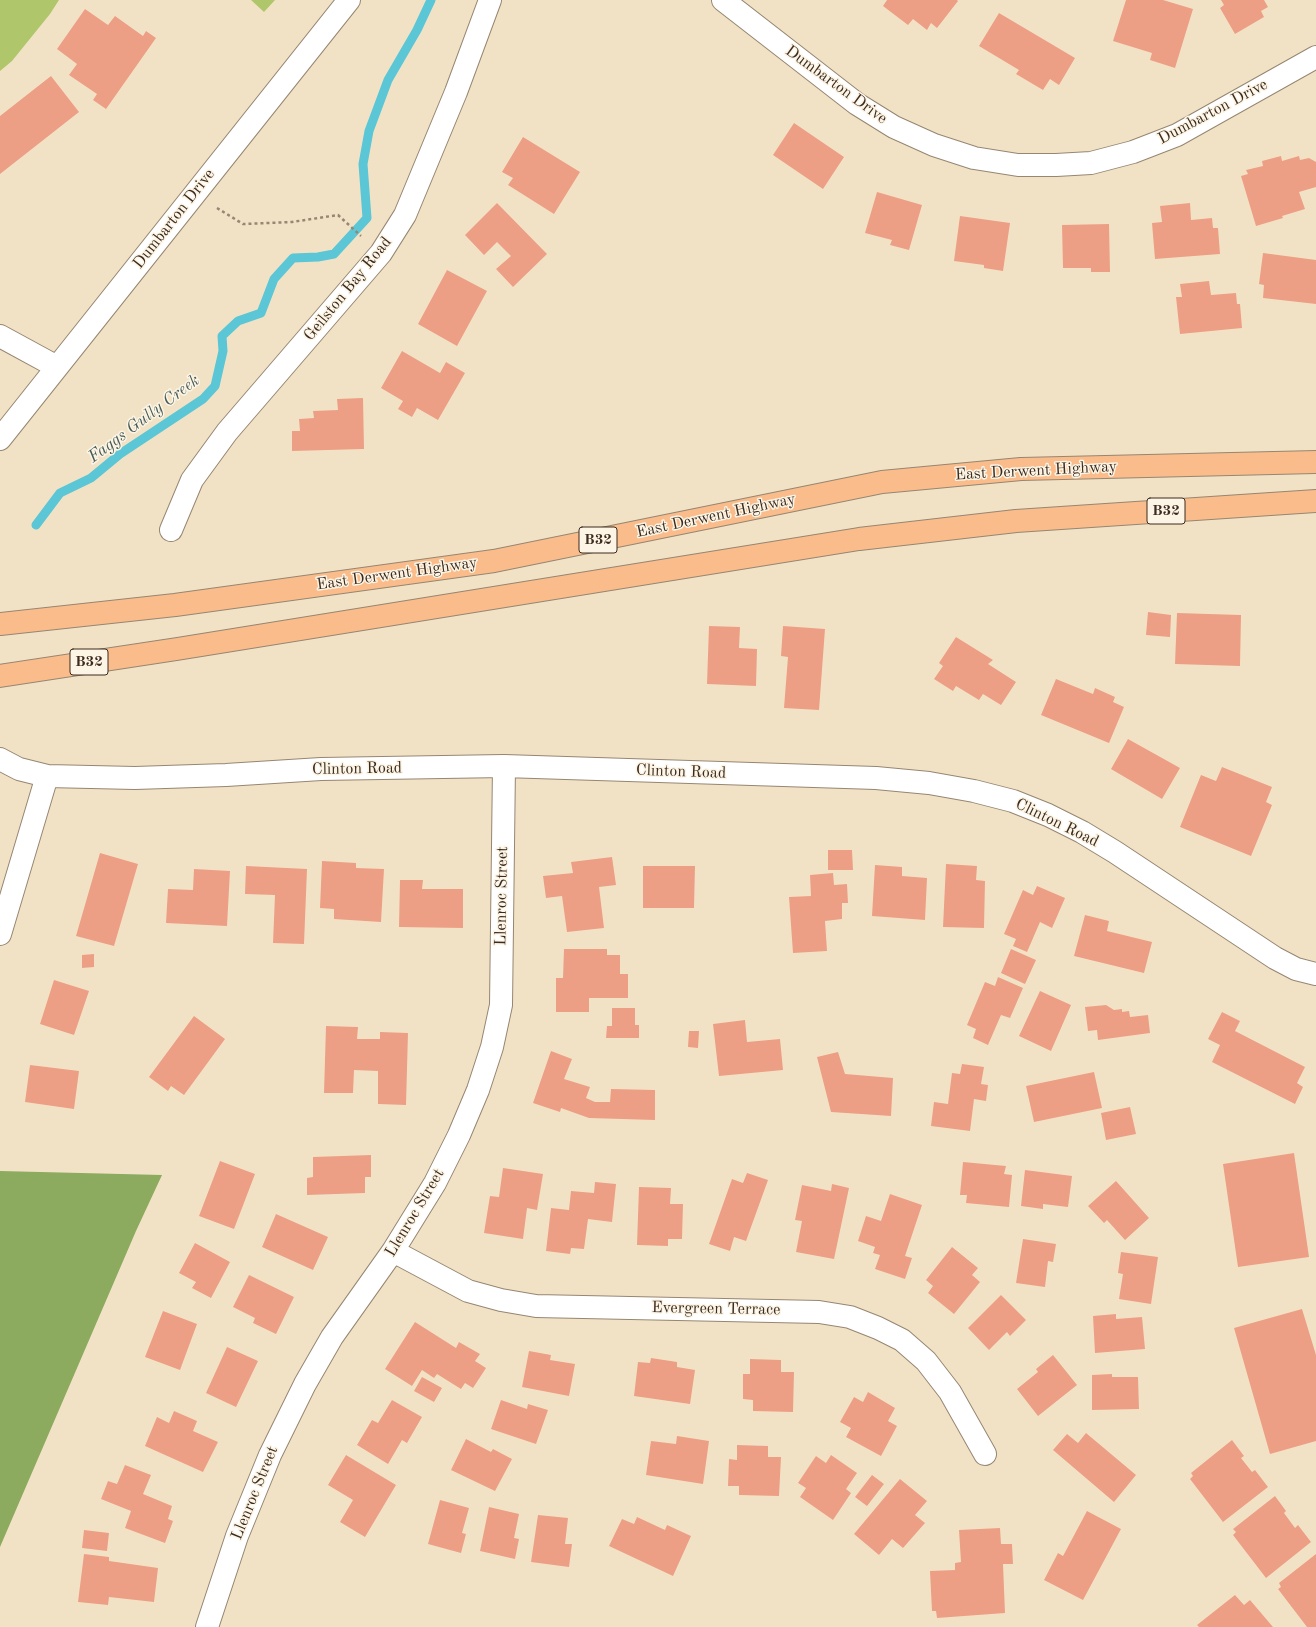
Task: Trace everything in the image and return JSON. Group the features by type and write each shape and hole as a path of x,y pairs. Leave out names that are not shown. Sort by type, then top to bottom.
{"main road":[{"name":"East Derwent Highway","path":"0,624 175,605 494,561 882,482 1021,469 1316,462"},
{"name":"B32","path":"0,676 177,649 859,539 1016,521 1316,501"}],"street":[{"name":"Dumbarton Drive","path":"0,439 349,0"},
{"name":"Geilston Bay Road","path":"171,530 192,480 227,432 381,253 405,215 456,92 490,0"},
{"name":"Dumbarton Drive","path":"723,0 857,104 894,127 934,145 974,158 1018,165 1056,166 1091,162 1133,152 1177,135 1316,56"},
{"path":"0,336 57,367"},
{"name":"Clinton Road","path":"0,759 19,770 47,776 135,778 226,775 321,769 504,766 876,778 928,783 1013,800 1048,815 1082,832 1115,852 1275,958 1296,969 1316,974"},
{"name":"Llenroc Street","path":"207,1627 237,1536 270,1454 305,1384 332,1337 393,1251 435,1183 459,1135 478,1090 492,1047 501,1005 504,766"},
{"path":"0,934 47,776"},
{"name":"Evergreen Terrace","path":"393,1251 468,1291 500,1300 536,1306 819,1312 850,1317 878,1328 902,1340 926,1361 950,1392 984,1454"}],"path":[{"path":"194,194 243,224 292,222 338,215 365,241"}],"green space":[{"path":"0,0 59,0 50,14 12,61 0,71"},
{"path":"251,0 275,0 264,12"},
{"path":"0,1171 162,1175 136,1231 0,1547"}],"building":[{"path":"887,0 958,1 937,28 931,23 927,30 913,19 908,25 883,6"},
{"path":"1126,0 1163,0 1193,9 1175,68 1150,60 1152,53 1113,41"},
{"path":"1221,0 1264,0 1268,7 1261,11 1264,17 1235,34 1220,8 1224,5"},
{"path":"85,9 108,25 115,16 143,36 146,31 156,38 106,109 93,100 97,94 69,75 77,64 57,49"},
{"path":"999,13 1075,58 1059,85 1050,79 1043,90 1016,74 1019,70 979,46"},
{"path":"51,76 79,112 0,174 0,116"},
{"path":"794,123 844,157 823,189 773,155"},
{"path":"523,137 580,172 554,214 508,185 513,178 502,172"},
{"path":"1281,156 1282,161 1299,156 1300,160 1309,158 1316,162 1316,187 1299,192 1305,209 1282,216 1283,218 1256,226 1241,176 1248,174 1246,170 1263,166 1262,161"},
{"path":"877,192 922,205 909,250 890,245 892,240 865,233"},
{"path":"497,203 547,254 513,287 496,269 511,256 497,242 484,255 465,235"},
{"path":"1190,203 1191,220 1212,218 1213,228 1218,228 1220,254 1155,259 1152,223 1162,222 1160,206"},
{"path":"960,216 1010,223 1003,271 984,268 984,265 954,261"},
{"path":"1109,224 1110,272 1091,272 1091,268 1063,268 1062,225"},
{"path":"1263,253 1316,260 1316,304 1263,298 1264,285 1259,284"},
{"path":"447,270 487,291 457,346 418,324"},
{"path":"1209,281 1211,295 1236,293 1237,304 1240,304 1242,328 1180,334 1176,297 1182,297 1180,284"},
{"path":"402,351 440,373 446,362 465,373 438,420 417,408 412,417 398,409 403,401 381,388"},
{"path":"363,398 364,449 292,451 292,431 300,431 299,419 314,418 313,411 338,410 337,399"},
{"path":"1148,612 1171,615 1170,637 1146,635"},
{"path":"1177,613 1241,615 1240,666 1175,664"},
{"path":"709,626 740,627 739,648 757,649 756,686 707,684"},
{"path":"783,626 825,629 819,710 784,708 788,657 781,656"},
{"path":"956,637 993,660 988,664 1016,682 1001,705 983,694 979,700 956,686 953,691 934,679 943,666 939,663"},
{"path":"1056,679 1093,694 1095,688 1115,697 1113,702 1124,707 1109,743 1041,715"},
{"path":"1128,739 1180,768 1162,799 1111,769"},
{"path":"1222,767 1272,787 1266,802 1272,805 1251,856 1180,827 1201,775 1216,781"},
{"path":"828,850 852,850 853,870 828,870"},
{"path":"100,853 138,864 114,946 76,936"},
{"path":"612,857 616,885 599,887 604,928 567,932 562,896 546,898 543,876 573,873 571,862"},
{"path":"322,861 356,863 356,868 384,869 381,922 334,919 334,909 320,908"},
{"path":"946,864 977,866 976,880 985,881 984,928 943,927"},
{"path":"875,865 902,867 902,876 927,878 925,920 872,916"},
{"path":"246,866 307,869 304,944 273,943 275,895 245,894"},
{"path":"643,866 695,866 694,908 643,908"},
{"path":"194,869 230,871 227,926 166,923 168,889 193,890"},
{"path":"833,873 834,885 847,884 848,903 842,903 842,919 825,921 827,951 793,953 789,897 811,896 810,875"},
{"path":"400,880 423,880 422,889 463,889 463,928 399,927"},
{"path":"1037,886 1065,898 1052,928 1040,922 1027,952 1013,946 1016,939 1004,934 1023,890 1033,895"},
{"path":"1085,915 1109,921 1107,931 1152,942 1144,973 1074,956"},
{"path":"564,949 607,949 607,955 620,955 620,974 628,974 628,998 589,998 589,1012 556,1012 556,978 563,978"},
{"path":"1011,949 1036,960 1025,984 1001,973"},
{"path":"94,954 94,967 82,968 82,955"},
{"path":"998,977 1023,988 1010,1018 1001,1015 988,1045 973,1038 976,1029 967,1025 985,982 995,986"},
{"path":"54,980 89,991 74,1035 40,1024"},
{"path":"1040,991 1071,1005 1051,1051 1019,1036"},
{"path":"1106,1005 1114,1010 1122,1009 1122,1012 1129,1011 1130,1017 1148,1015 1150,1033 1098,1040 1097,1030 1088,1031 1085,1007"},
{"path":"612,1008 635,1008 635,1025 639,1025 639,1038 606,1038 607,1026 612,1026"},
{"path":"1222,1012 1240,1021 1235,1031 1305,1067 1297,1083 1303,1087 1295,1104 1212,1062 1220,1045 1208,1039"},
{"path":"194,1016 225,1039 184,1095 171,1086 168,1091 149,1077"},
{"path":"745,1020 747,1042 780,1039 783,1070 719,1076 713,1024"},
{"path":"326,1026 358,1027 357,1039 380,1039 380,1032 408,1033 406,1105 378,1104 378,1071 354,1070 353,1093 324,1093"},
{"path":"689,1031 699,1031 698,1048 688,1047"},
{"path":"551,1051 572,1059 564,1079 590,1087 586,1098 595,1102 610,1102 611,1089 655,1090 655,1120 589,1118 561,1108 560,1112 533,1103"},
{"path":"838,1052 845,1074 893,1078 891,1116 831,1112 817,1057"},
{"path":"962,1064 984,1067 981,1084 988,1085 986,1101 974,1099 970,1131 931,1126 934,1102 948,1104 952,1073 960,1074"},
{"path":"30,1065 79,1071 74,1109 25,1102"},
{"path":"1094,1072 1102,1108 1034,1122 1026,1086"},
{"path":"1130,1107 1136,1134 1106,1140 1101,1113"},
{"path":"1294,1153 1309,1257 1238,1267 1223,1164"},
{"path":"371,1155 371,1177 365,1177 365,1193 307,1195 307,1178 313,1177 313,1157"},
{"path":"220,1161 255,1174 234,1229 199,1216"},
{"path":"963,1162 1006,1166 1004,1174 1012,1175 1009,1207 966,1203 967,1195 960,1195"},
{"path":"503,1168 543,1174 537,1210 527,1208 523,1239 484,1233 490,1196 499,1197"},
{"path":"1025,1170 1072,1176 1068,1207 1043,1204 1043,1209 1021,1206"},
{"path":"747,1173 768,1180 746,1241 734,1237 730,1251 709,1244 732,1179 743,1183"},
{"path":"1116,1181 1149,1218 1125,1240 1107,1220 1104,1223 1088,1206"},
{"path":"595,1182 616,1184 612,1222 588,1219 584,1249 571,1248 570,1254 546,1251 551,1208 569,1210 571,1191 594,1193"},
{"path":"832,1184 849,1188 834,1259 796,1252 802,1221 795,1220 802,1185 831,1191"},
{"path":"639,1187 671,1188 670,1204 683,1204 682,1239 668,1239 668,1246 637,1245"},
{"path":"890,1194 922,1205 905,1256 912,1258 905,1279 875,1269 880,1255 873,1253 875,1247 858,1241 866,1216 881,1221"},
{"path":"276,1214 328,1237 313,1270 262,1247"},
{"path":"1023,1239 1056,1244 1053,1262 1048,1261 1045,1287 1016,1283"},
{"path":"195,1243 230,1262 211,1298 192,1288 196,1282 179,1273"},
{"path":"952,1247 978,1268 972,1275 980,1282 954,1314 928,1293 933,1286 926,1280"},
{"path":"1121,1252 1158,1257 1151,1304 1119,1299 1123,1274 1118,1273"},
{"path":"249,1275 294,1297 276,1334 253,1323 255,1318 233,1307"},
{"path":"1001,1295 1026,1320 1010,1336 1007,1332 989,1350 968,1328"},
{"path":"1302,1309 1316,1355 1316,1441 1270,1454 1234,1328"},
{"path":"163,1311 197,1324 180,1370 145,1357"},
{"path":"1116,1314 1116,1319 1142,1317 1145,1349 1095,1353 1093,1316"},
{"path":"415,1322 456,1348 459,1342 480,1354 475,1361 486,1368 473,1388 465,1383 461,1389 437,1374 434,1378 422,1370 412,1386 385,1369"},
{"path":"227,1347 258,1361 236,1407 206,1393"},
{"path":"529,1351 551,1355 550,1360 575,1364 569,1396 522,1387"},
{"path":"1053,1355 1077,1385 1038,1416 1017,1389 1038,1372 1036,1369"},
{"path":"651,1358 677,1362 677,1367 695,1370 690,1404 634,1396 638,1362 650,1363"},
{"path":"750,1359 781,1360 781,1372 794,1372 793,1412 753,1411 753,1400 743,1399 743,1374 750,1374"},
{"path":"1112,1374 1112,1377 1138,1377 1139,1409 1092,1410 1092,1375"},
{"path":"422,1377 442,1388 434,1402 414,1391"},
{"path":"868,1392 895,1408 888,1421 897,1426 881,1456 846,1437 851,1428 840,1422 854,1397 863,1402"},
{"path":"392,1400 422,1417 407,1443 402,1440 388,1464 357,1445 372,1420 378,1423"},
{"path":"501,1400 527,1409 528,1404 548,1410 536,1444 491,1429"},
{"path":"174,1411 197,1421 193,1431 218,1442 203,1472 145,1446 157,1417 169,1423"},
{"path":"1086,1433 1136,1475 1114,1502 1053,1450 1067,1434 1078,1443"},
{"path":"677,1436 709,1441 703,1484 646,1475 651,1441 676,1444"},
{"path":"466,1439 491,1452 493,1449 512,1459 495,1491 451,1470"},
{"path":"1232,1440 1244,1456 1241,1458 1252,1472 1255,1470 1268,1487 1223,1522 1190,1479 1193,1476 1191,1473"},
{"path":"737,1445 768,1446 768,1457 781,1457 779,1496 739,1495 739,1486 728,1486 729,1459 737,1460"},
{"path":"346,1455 396,1485 365,1537 340,1522 353,1500 328,1485"},
{"path":"831,1455 857,1473 846,1489 851,1493 833,1520 800,1497 806,1488 798,1483 816,1456 826,1463"},
{"path":"125,1465 151,1475 143,1494 172,1506 168,1519 173,1521 165,1543 125,1528 131,1511 101,1499 108,1481 117,1484"},
{"path":"872,1475 884,1484 867,1506 855,1497"},
{"path":"900,1479 927,1501 915,1515 925,1523 903,1548 892,1539 879,1555 854,1534"},
{"path":"1275,1496 1286,1511 1284,1513 1295,1528 1298,1525 1311,1542 1266,1578 1233,1535 1236,1532 1233,1529"},
{"path":"440,1500 469,1508 462,1533 466,1534 461,1553 428,1544"},
{"path":"489,1507 519,1514 514,1538 519,1539 515,1559 480,1551"},
{"path":"1087,1511 1121,1529 1083,1600 1044,1580 1058,1553 1063,1556"},
{"path":"538,1515 568,1518 565,1544 572,1544 569,1567 531,1562"},
{"path":"637,1517 665,1530 667,1525 691,1536 673,1576 609,1546 622,1519 634,1524"},
{"path":"1000,1528 1001,1544 1012,1544 1013,1564 1003,1564 1005,1613 937,1618 936,1611 932,1611 930,1571 955,1570 955,1563 961,1562 959,1530"},
{"path":"84,1530 109,1533 107,1551 82,1548"},
{"path":"84,1554 109,1557 109,1561 158,1568 154,1602 109,1597 108,1605 78,1602"},
{"path":"1316,1554 1316,1627 1307,1627 1278,1589 1281,1587 1279,1583"},
{"path":"1235,1595 1244,1605 1250,1600 1273,1627 1199,1627 1197,1625"}],"waterway":[{"name":"Faggs Gully Creek","path":"36,525 60,493 91,478 120,454 203,399 215,386 223,351 222,336 238,321 261,313 274,279 293,258 318,257 334,254 367,218 363,164 369,131 388,80 417,30 431,0"}]}
